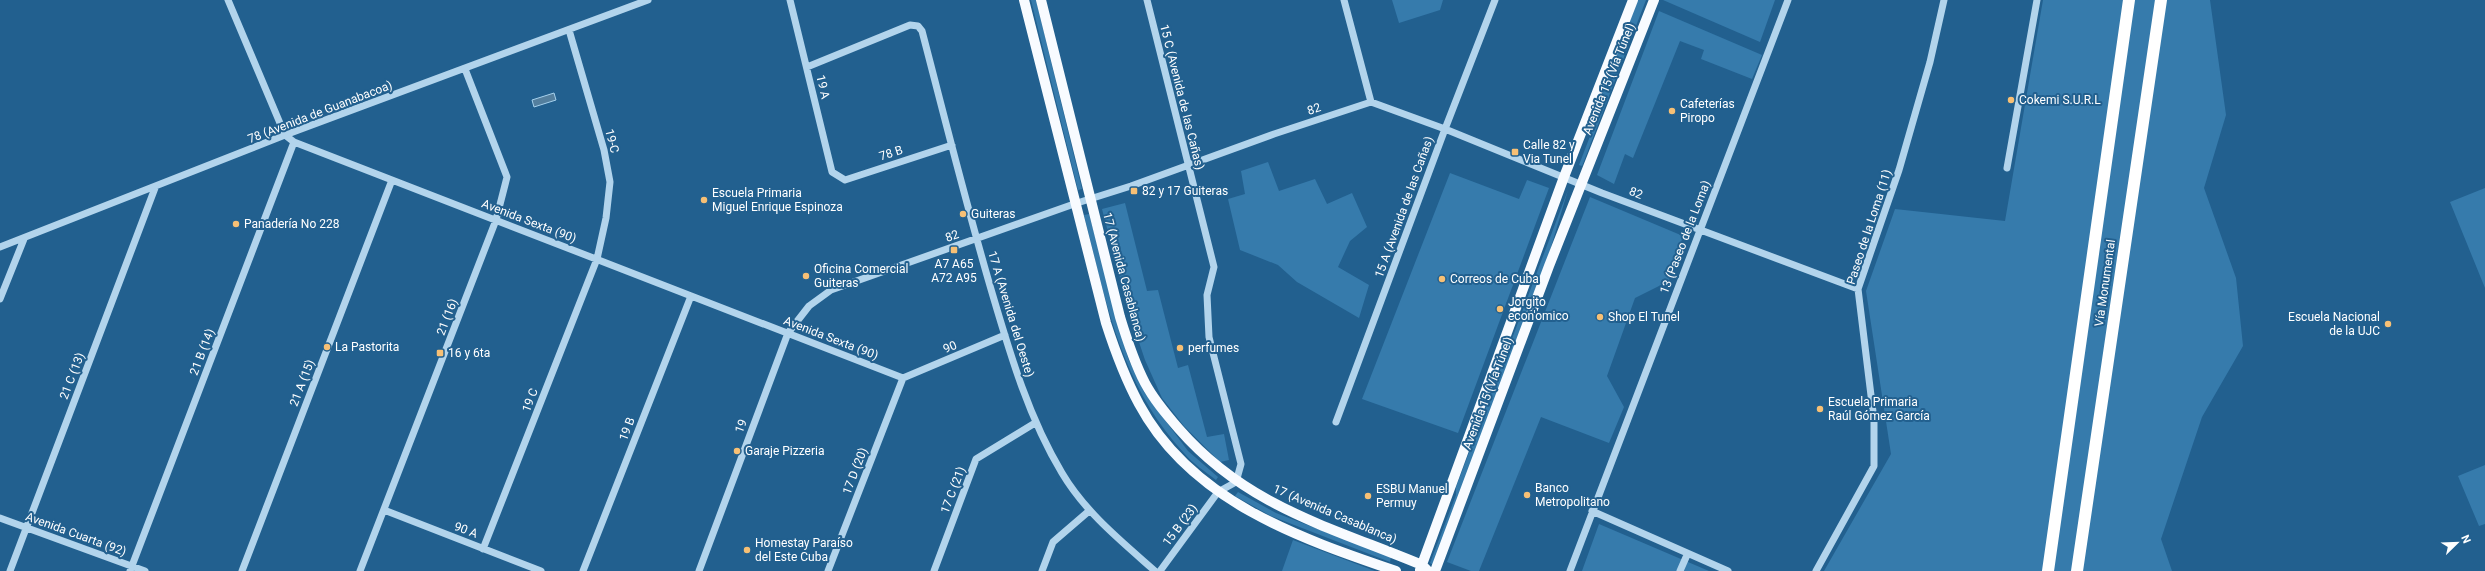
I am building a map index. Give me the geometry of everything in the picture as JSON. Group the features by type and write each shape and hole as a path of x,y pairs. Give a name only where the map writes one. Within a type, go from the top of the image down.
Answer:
{"highway":[{"name":"Vía Monumental","path":"2048,571 2130,0"},
{"name":"Vía Monumental","path":"2077,571 2160,2"}],"main road":[{"path":"1024,0 1074,204 1108,330 1120,366 1140,406 1173,450 1218,492 1255,516 1285,529 1396,571"},
{"name":"17 (Avenida Casablanca)","path":"1041,0 1120,318 1133,357 1145,383 1160,407 1193,445 1236,482 1290,512 1423,569"},
{"name":"Avenida 15 (Vía Túnel)","path":"1423,569 1564,178 1633,0"},
{"name":"Avenida 15 (Vía Túnel)","path":"1435,571 1581,184 1654,0"}],"street":[{"name":"Avenida Sexta (90)","path":"228,0 285,135 294,142 903,378"},
{"name":"78 (Avenida de Guanabacoa)","path":"0,247 155,188 285,135 648,0"},
{"name":"19 A","path":"790,0 832,172 837,177"},
{"name":"15 C (Avenida de las Cañas)","path":"1146,0 1187,166 1214,267 1207,295 1209,338 1240,458 1241,464 1236,482"},
{"path":"1344,0 1371,102"},
{"name":"15 A (Avenida de las Cañas)","path":"1336,422 1444,129 1495,0"},
{"name":"13 (Paseo de la Loma)","path":"1570,571 1699,229 1788,0"},
{"name":"Paseo de la Loma (11)","path":"1816,571 1874,466 1874,420 1858,289 1899,170 1930,62 1944,0"},
{"path":"2007,168 2037,0"},
{"name":"17 A (Avenida del Oeste)","path":"807,67 910,25 918,26 922,31 976,240 1005,335 1035,423 1062,474 1089,511 1154,571"},
{"name":"19-C","path":"569,30 604,150 610,182 606,218 597,259"},
{"name":"21 (16)","path":"360,571 496,220 507,177 465,69"},
{"name":"82","path":"788,333 809,306 832,290 1074,204 1091,200 1371,102 1444,129 1564,178 1858,289"},
{"name":"21 B (14)","path":"131,569 294,142"},
{"name":"78 B","path":"837,177 845,180 952,145"},
{"name":"21 A (15)","path":"242,571 392,180"},
{"name":"21 C (13)","path":"10,571 155,188"},
{"path":"0,299 24,239"},
{"name":"19 C","path":"483,549 597,259"},
{"name":"19 B","path":"583,571 691,296"},
{"name":"19","path":"699,571 788,333"},
{"name":"90","path":"903,378 1005,335"},
{"name":"17 D (20)","path":"828,571 903,378"},
{"name":"17 C (21)","path":"934,571 976,459 1035,423"},
{"path":"1218,492 1236,482"},
{"name":"15 B (23)","path":"1160,571 1218,492"},
{"name":"90 A","path":"384,510 541,571"},
{"path":"1042,571 1053,542 1089,511"},
{"path":"1592,511 1687,555 1728,571"},
{"name":"Avenida Cuarta (92)","path":"0,518 131,569 145,571"},
{"path":"1680,571 1687,555"}],"shaded area":[{"path":"1031,0 1036,0 1082,189 1078,190"},
{"path":"1392,0 1443,0 1440,10 1399,23"},
{"path":"1638,0 1646,0 1582,166 1579,165 1600,110 1603,88"},
{"path":"1663,0 1775,0 1760,42"},
{"path":"2043,0 2210,0 2226,115 2204,188 2236,278 2243,346 2202,417 2161,539 2172,571 1824,571 1891,454 1866,291 1895,209 2005,221"},
{"path":"1659,11 1762,55 1752,79 1701,59 1704,50 1680,41 1633,158 1625,154 1614,184 1597,175"},
{"path":"554,93 556,100 534,107 532,100"},
{"path":"1268,162 1279,191 1315,179 1327,204 1352,193 1367,227 1350,241 1338,267 1369,285 1359,318 1297,282 1278,265 1240,250 1228,199 1245,194 1241,171"},
{"path":"1450,173 1519,199 1527,180 1549,188 1458,433 1362,399"},
{"path":"2485,188 2485,288 2450,202"},
{"path":"1568,190 1545,267 1433,565 1430,563 1456,495 1456,487"},
{"path":"1590,197 1683,236 1669,281 1635,298 1607,376 1624,407 1609,443 1541,417 1479,571 1471,571 1447,562"},
{"path":"1125,203 1147,291 1158,290 1178,368 1188,365 1207,437 1224,434 1229,460 1220,462 1184,426 1162,398 1145,360 1128,309 1102,209"},
{"path":"1089,214 1128,358 1144,392 1188,451 1218,477 1216,480 1188,457 1163,427 1145,399 1130,371 1109,311 1100,279 1084,215"},
{"path":"2485,465 2485,524 2479,526 2458,476"},
{"path":"1238,492 1276,513 1391,557 1390,562 1271,516 1235,496"},
{"path":"1599,524 1709,571 1582,571"},
{"path":"1293,540 1375,571 1282,571"}],"place":[{"name":"Cokemi S.U.R.L","path":"2011,100"},
{"name":"Cafeterías Piropo","path":"1672,111"},
{"name":"Calle 82 y Via Tunel","path":"1515,152"},
{"name":"82 y 17 Guiteras","path":"1134,191"},
{"name":"Escuela Primaria Miguel Enrique Espinoza","path":"704,200"},
{"name":"Guiteras","path":"963,214"},
{"name":"Panadería No 228","path":"236,224"},
{"name":"A7 A65 A72 A95","path":"954,250"},
{"name":"Oficina Comercial Guiteras","path":"806,276"},
{"name":"Correos de Cuba","path":"1442,279"},
{"name":"Jorgito econ'omico","path":"1500,309"},
{"name":"Shop El Tunel","path":"1600,317"},
{"name":"Escuela Nacional de la UJC","path":"2388,324"},
{"name":"La Pastorita","path":"327,347"},
{"name":"perfumes","path":"1180,348"},
{"name":"16 y 6ta","path":"440,353"},
{"name":"Escuela Primaria Raúl Gómez García","path":"1820,409"},
{"name":"Garaje Pizzeria","path":"737,451"},
{"name":"Banco Metropolitano","path":"1527,495"},
{"name":"ESBU Manuel Permuy","path":"1368,496"},
{"name":"Homestay Paraíso del Este Cuba","path":"747,550"}]}
